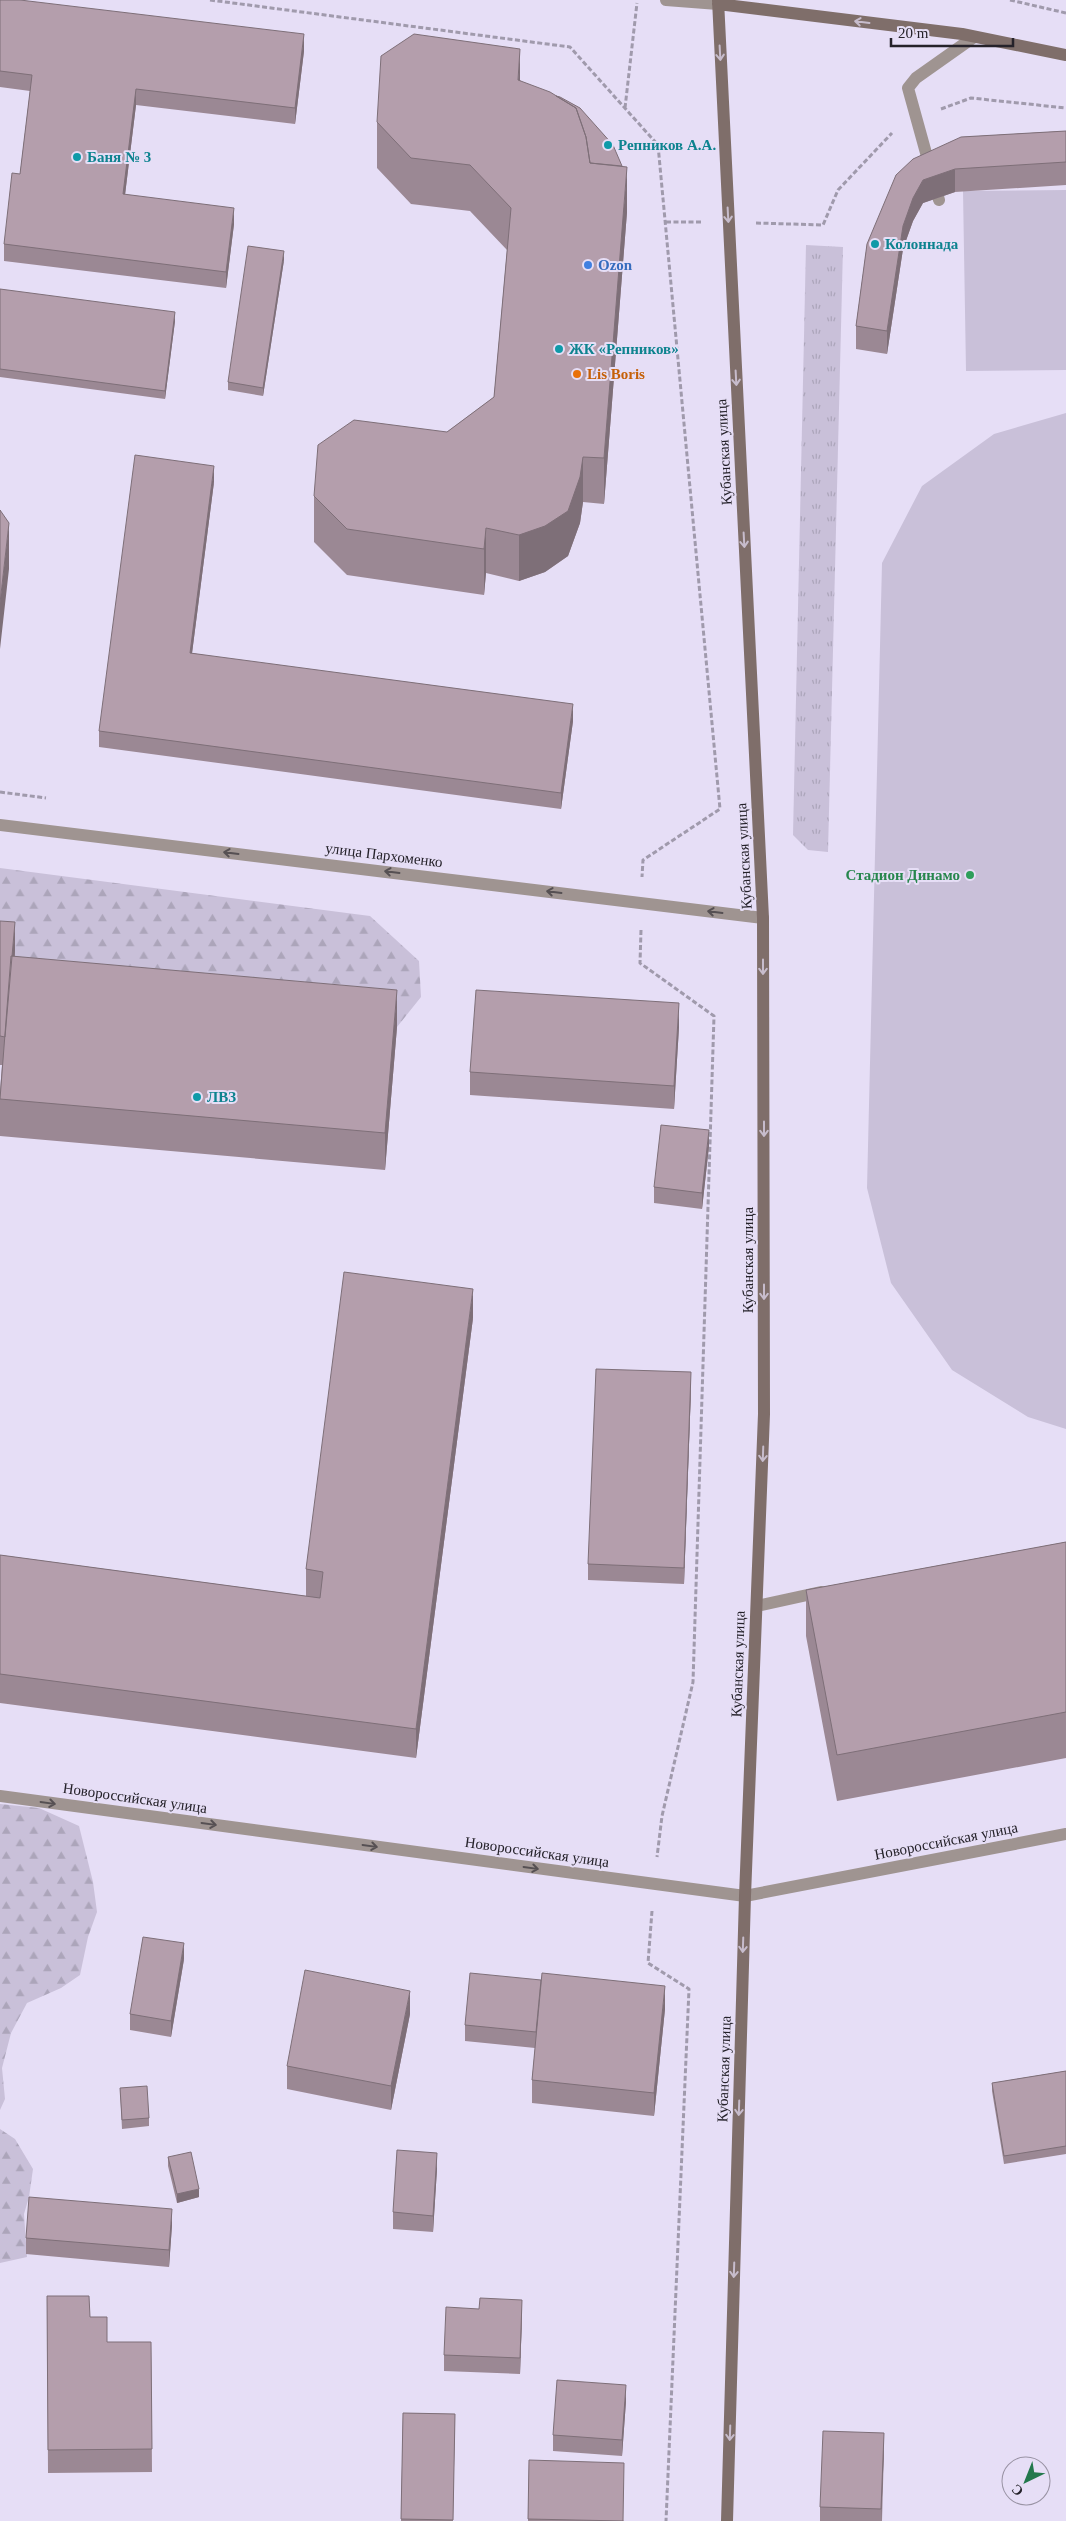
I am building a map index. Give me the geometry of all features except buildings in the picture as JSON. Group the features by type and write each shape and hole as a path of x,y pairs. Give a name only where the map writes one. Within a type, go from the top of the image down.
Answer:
{"main road":[{"path":"718,2 974,37 1066,54"},
{"name":"Кубанская улица","path":"718,2 763,918 764,1414 745,1896 727,2521"}],"street":[{"path":"666,0 718,2"},
{"path":"939,200 908,88 916,78 974,37"},
{"name":"улица Пархоменко","path":"0,825 763,918"},
{"path":"757,1606 834,1590"},
{"name":"Новороссийская улица","path":"0,1796 745,1896 1066,1834"}],"path":[{"path":"210,0 570,47 658,145 720,809 643,860 640,963 714,1016 694,1682 662,1816 654,1884 648,1963 689,1989 666,2521"},
{"path":"625,108 637,0"},
{"path":"1010,0 1066,13"},
{"path":"666,222 823,225 838,190"},
{"path":"0,792 46,798"}],"green space":[{"path":"1066,190 1066,370 966,371 963,191"},
{"path":"806,245 843,247 828,852 808,850 793,835"},
{"name":"Стадион Динамо","path":"1066,413 1066,1429 1028,1417 952,1370 891,1283 867,1188 882,563 922,486 994,434"},
{"path":"0,868 370,916 419,961 421,997 397,1027 11,993 0,950"},
{"path":"0,1804 39,1808 79,1826 93,1882 97,1912 88,1937 80,1975 61,1988 27,2003 11,2033 2,2068 5,2099 0,2110"},
{"path":"0,2129 15,2139 33,2169 29,2197 24,2214 27,2257 0,2263"}],"place":[{"name":"Репников А.А.","path":"608,145"},
{"name":"Баня № 3","path":"77,157"},
{"name":"Колоннада","path":"875,244"},
{"name":"Ozon","path":"588,265"},
{"name":"ЖК «Репников»","path":"559,349"},
{"name":"Lis Boris","path":"577,374"},
{"name":"Стадион Динамо","path":"970,875"},
{"name":"ЛВЗ","path":"197,1097"}]}
